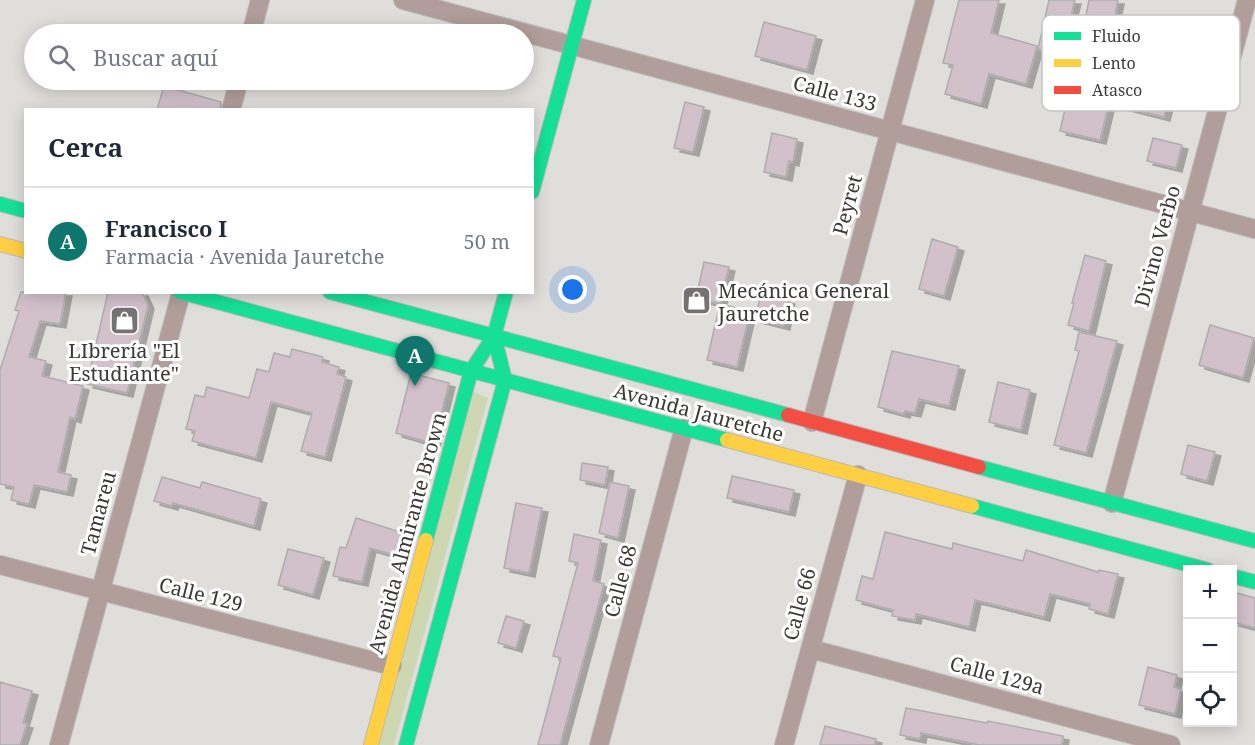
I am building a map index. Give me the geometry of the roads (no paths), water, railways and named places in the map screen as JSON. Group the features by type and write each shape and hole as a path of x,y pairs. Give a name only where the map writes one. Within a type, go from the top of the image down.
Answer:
{"main road":[{"path":"534,185 584,0"},
{"path":"0,204 24,210"},
{"path":"0,244 24,250"},
{"name":"Avenida Jauretche","path":"184,294 1190,565"},
{"name":"Avenida Jauretche","path":"337,294 1255,541"},
{"name":"Avenida Almirante Brown","path":"371,745 471,371 494,336 505,294"},
{"name":"Avenida Almirante Brown","path":"406,745 505,380 494,336"},
{"path":"1237,577 1255,582"}],"street":[{"path":"254,24 260,0"},
{"name":"Calle 133","path":"403,0 493,24"},
{"name":"Peyret","path":"812,422 925,0"},
{"name":"Divino Verbo","path":"1240,23 1246,0"},
{"name":"Calle 133","path":"534,35 1255,229"},
{"path":"232,108 236,90"},
{"name":"Divino Verbo","path":"1112,503 1217,111"},
{"name":"Tamareu","path":"59,745 180,294"},
{"name":"Calle 68","path":"599,745 684,428"},
{"name":"Calle 66","path":"784,745 858,475"},
{"name":"Calle 129","path":"0,565 392,666"},
{"name":"Calle 129a","path":"811,649 1171,745"}],"place":[{"name":"Mecánica General Jauretche","path":"697,301"},
{"name":"LIbrería \"El Estudiante\"","path":"124,320"},
{"name":"Francisco I","path":"415,386"}]}
